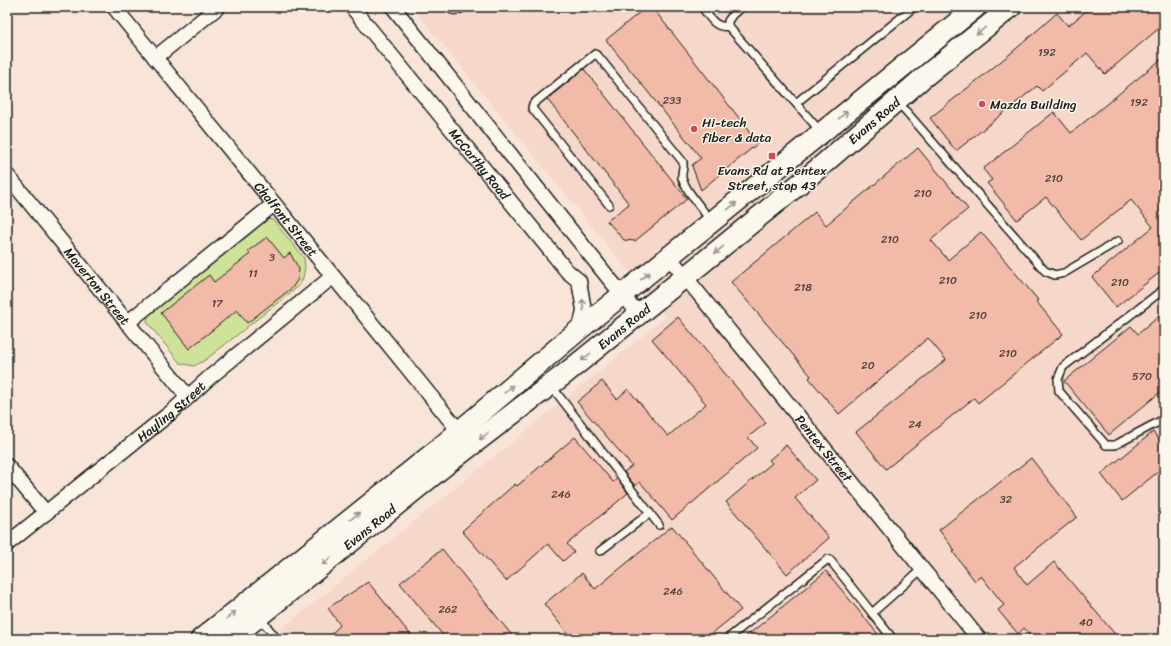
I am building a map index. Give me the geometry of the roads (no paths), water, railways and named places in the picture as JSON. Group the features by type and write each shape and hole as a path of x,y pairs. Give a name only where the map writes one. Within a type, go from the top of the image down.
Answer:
{"main road":[{"name":"Evans Road","path":"201,639 459,431 622,294 974,7"},
{"name":"Evans Road","path":"231,639 447,464 550,385 685,277 820,167 896,101 1011,7"}],"street":[{"name":"Chalfont Street","path":"114,7 332,277 459,431"},
{"path":"155,58 218,7"},
{"name":"McCarthy Road","path":"352,7 562,265 579,282 584,310 580,329"},
{"path":"393,7 638,315"},
{"name":"Maverton Street","path":"7,175 188,397"},
{"path":"127,323 274,204"},
{"name":"Pentex Street","path":"669,257 979,639"},
{"name":"Hayling Street","path":"7,544 188,397 210,377 332,277"},
{"path":"7,466 46,513"}],"lane":[{"path":"448,7 449,9 456,10 463,7"},
{"path":"702,7 718,26 728,26"},
{"path":"742,7 733,14 728,21 728,26 821,133"},
{"path":"796,103 914,7"},
{"path":"609,205 532,108 533,104 594,54 599,57 683,162 682,178 690,192 712,222"},
{"path":"896,101 1045,271 1055,275 1064,273 1118,242"},
{"path":"1164,290 1063,367 1058,379 1059,391 1106,445 1115,445 1164,419"},
{"path":"550,385 659,524"},
{"path":"600,551 650,513"},
{"path":"727,639 828,559 893,639"},
{"path":"872,613 922,569"},
{"path":"259,617 277,639"}],"place":[{"name":"Mazda Building","path":"982,104"},
{"name":"Hi-tech fiber & data","path":"694,129"},
{"name":"Evans Rd at Pentex Street, stop 43","path":"772,156"}]}
